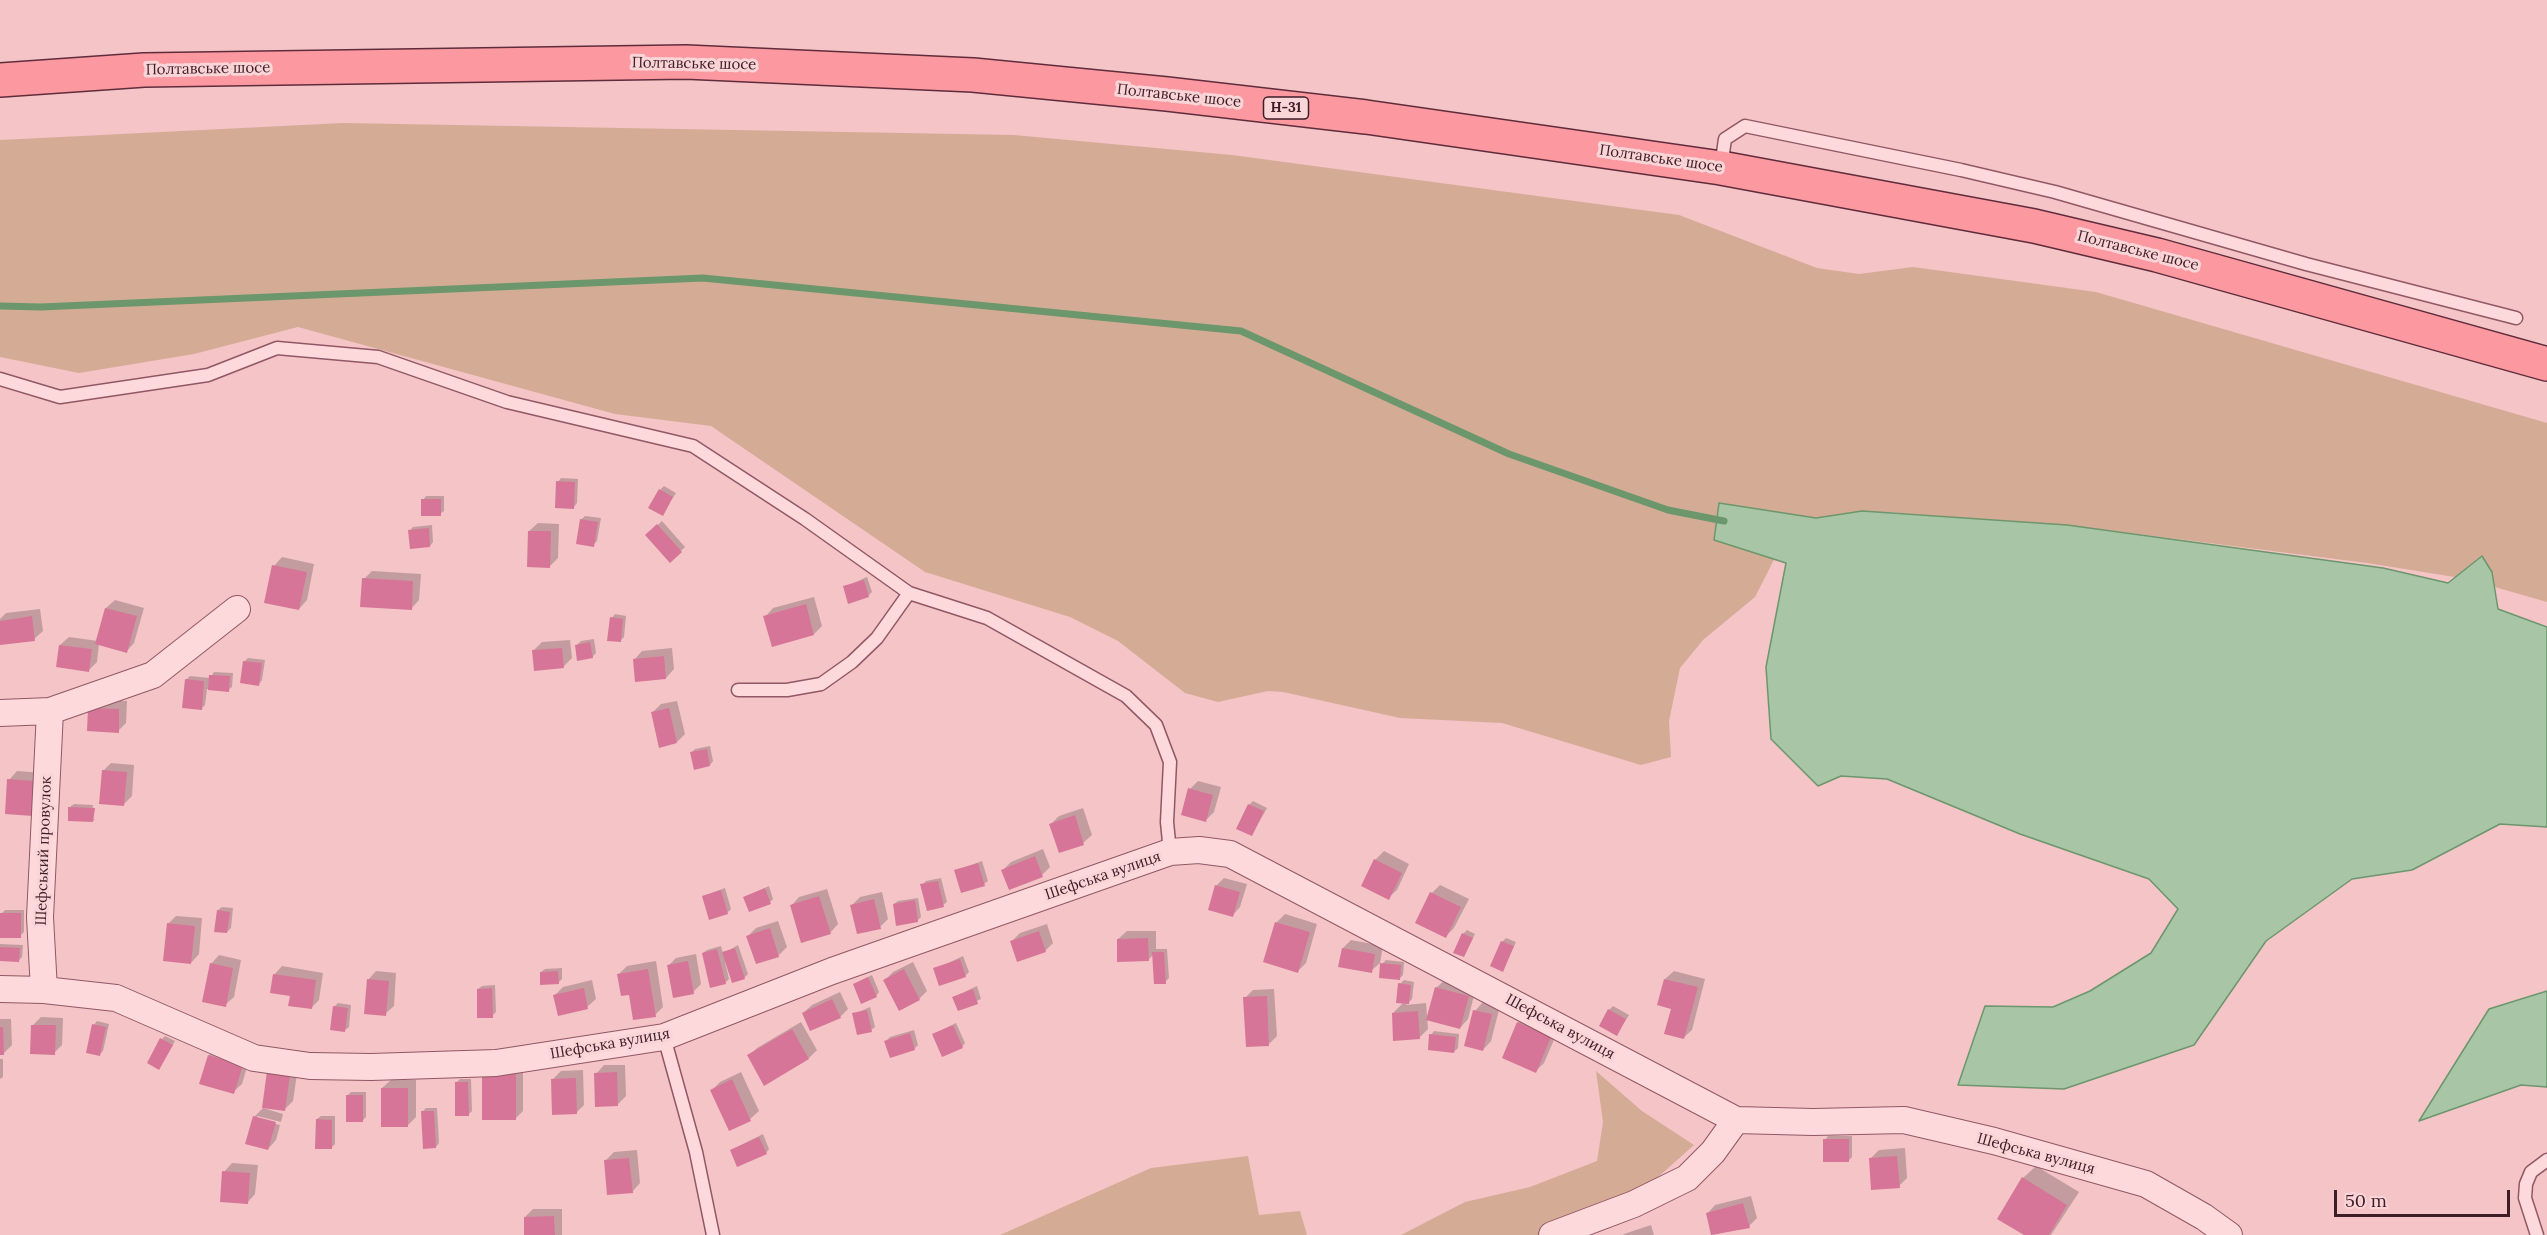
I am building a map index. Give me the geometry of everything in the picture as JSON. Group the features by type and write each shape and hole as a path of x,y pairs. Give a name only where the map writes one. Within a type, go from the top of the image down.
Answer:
{"main road":[{"name":"Полтавське шосе","path":"0,80 144,70 674,62 973,75 1167,94 1354,116 1721,168 2034,226 2157,255 2547,364"}],"street":[{"path":"0,713 50,711 153,675 237,609"},
{"name":"Шефський провулок","path":"44,990 40,917 50,711"},
{"name":"Шефська вулиця","path":"0,989 44,990 116,998 254,1058 310,1066 371,1067 496,1062 664,1037 832,971 1170,852 1199,850 1230,854 1736,1120 1813,1122 1904,1120 1994,1141 2145,1184 2204,1217 2229,1235"},
{"path":"1552,1235 1634,1204 1687,1179 1713,1152 1736,1120"}],"lane":[{"path":"1721,168 1725,139 1745,126 1961,170 2055,192 2306,264 2516,318"},
{"path":"0,379 60,397 208,375 277,348 378,357 507,402 693,446 805,519 909,594 987,618 1126,696 1156,726 1170,762 1167,822 1170,852"},
{"path":"738,690 788,690 821,684 852,662 877,638 909,594"},
{"path":"664,1037 696,1152 713,1235"},
{"path":"2537,1235 2525,1198 2526,1184 2531,1172 2547,1160"}],"shaded area":[{"path":"343,123 1014,135 1232,155 1679,215 1817,268 1859,274 1913,267 2096,292 2547,423 2547,602 2467,579 2367,563 2067,525 1886,512 1806,519 1781,546 1755,597 1703,640 1680,668 1669,721 1671,757 1641,765 1502,723 1400,718 1283,692 1268,691 1218,702 1185,693 1118,641 1070,617 925,572 711,426 615,414 298,327 194,354 79,373 0,357 0,140"},
{"path":"1719,503 1816,518 1862,511 2067,525 2383,568 2448,583 2482,556 2492,572 2498,609 2547,627 2547,827 2500,824 2412,870 2352,879 2266,941 2194,1045 2064,1089 1958,1085 1985,1006 2053,1007 2090,991 2151,953 2178,909 2149,879 2020,834 1887,779 1841,776 1818,786 1771,739 1766,667 1786,563 1714,540"},
{"path":"2547,991 2547,1087 2521,1085 2419,1121 2489,1009"},
{"path":"1596,1071 1642,1111 1694,1145 1648,1186 1538,1235 1401,1235 1465,1202 1530,1187 1597,1161 1603,1122"},
{"path":"1248,1156 1259,1215 1300,1211 1307,1235 1000,1235 1151,1168"}],"building":[{"path":"556,481 575,482 574,509 555,508"},
{"path":"659,489 673,497 663,516 648,508"},
{"path":"421,499 441,499 441,516 421,516"},
{"path":"580,519 598,522 594,547 576,544"},
{"path":"657,524 682,552 670,563 645,535"},
{"path":"429,528 430,547 410,549 408,530"},
{"path":"528,531 551,531 550,568 527,567"},
{"path":"272,565 307,572 299,610 264,603"},
{"path":"362,578 413,581 412,610 360,607"},
{"path":"864,580 869,597 848,604 843,586"},
{"path":"806,604 814,635 772,647 763,616"},
{"path":"105,608 137,616 127,653 95,644"},
{"path":"32,616 35,641 0,645 0,621"},
{"path":"610,617 623,619 621,642 607,641"},
{"path":"590,642 593,658 577,661 575,645"},
{"path":"59,645 92,649 89,672 56,667"},
{"path":"562,648 564,668 534,671 532,650"},
{"path":"664,656 666,679 635,682 633,659"},
{"path":"243,661 262,663 259,686 240,683"},
{"path":"209,675 230,676 229,692 208,690"},
{"path":"185,679 204,681 202,710 182,708"},
{"path":"88,708 119,709 119,733 87,731"},
{"path":"669,708 677,743 659,748 651,712"},
{"path":"707,749 710,766 694,770 690,752"},
{"path":"102,770 127,772 124,806 99,804"},
{"path":"7,779 35,781 33,816 5,814"},
{"path":"1188,788 1213,795 1206,822 1181,815"},
{"path":"1248,804 1264,811 1252,836 1236,829"},
{"path":"68,807 95,808 93,822 68,821"},
{"path":"1075,815 1084,845 1059,853 1049,824"},
{"path":"1035,856 1043,877 1009,890 1001,870"},
{"path":"1374,859 1402,873 1389,900 1361,886"},
{"path":"978,863 985,886 961,893 954,870"},
{"path":"938,881 944,907 927,911 920,884"},
{"path":"1215,885 1240,892 1233,917 1208,910"},
{"path":"765,888 771,904 749,912 743,897"},
{"path":"721,890 728,914 709,920 702,896"},
{"path":"1430,892 1461,907 1446,938 1415,923"},
{"path":"819,896 831,934 801,943 790,905"},
{"path":"874,899 881,929 857,934 850,905"},
{"path":"915,900 918,922 896,926 893,904"},
{"path":"217,910 230,912 227,933 214,932"},
{"path":"0,913 21,913 21,938 0,938"},
{"path":"1275,922 1310,932 1298,973 1263,962"},
{"path":"167,923 195,926 191,964 163,961"},
{"path":"770,928 779,957 756,964 746,936"},
{"path":"1039,931 1046,952 1017,962 1010,941"},
{"path":"1462,933 1473,938 1464,957 1453,953"},
{"path":"1148,938 1149,961 1117,962 1117,939"},
{"path":"1501,941 1514,946 1503,972 1490,966"},
{"path":"0,947 20,948 19,962 0,961"},
{"path":"735,948 745,979 732,983 722,952"},
{"path":"1342,948 1375,954 1372,973 1338,967"},
{"path":"717,949 726,984 710,988 702,953"},
{"path":"1152,952 1164,952 1166,984 1154,984"},
{"path":"960,959 966,977 939,986 933,968"},
{"path":"688,961 694,994 673,998 667,965"},
{"path":"210,963 233,968 226,1007 202,1002"},
{"path":"1380,963 1401,965 1400,980 1379,978"},
{"path":"648,969 656,1017 633,1020 629,995 621,996 617,974"},
{"path":"904,969 920,1000 899,1011 883,980"},
{"path":"558,971 559,984 540,985 540,972"},
{"path":"273,974 316,980 312,1009 288,1006 290,996 270,993"},
{"path":"868,977 877,997 861,1004 853,984"},
{"path":"367,979 389,981 386,1016 364,1014"},
{"path":"1664,979 1698,987 1684,1039 1664,1034 1671,1009 1657,1005"},
{"path":"1398,983 1411,985 1409,1004 1396,1003"},
{"path":"1435,987 1469,996 1460,1029 1426,1020"},
{"path":"492,988 493,1018 477,1018 477,989"},
{"path":"584,988 588,1009 558,1016 553,995"},
{"path":"973,989 978,1004 958,1011 952,997"},
{"path":"1267,996 1269,1046 1246,1047 1243,997"},
{"path":"832,999 841,1018 810,1031 802,1013"},
{"path":"333,1006 348,1008 345,1032 330,1030"},
{"path":"1608,1009 1626,1019 1617,1036 1599,1026"},
{"path":"867,1010 872,1032 857,1035 852,1013"},
{"path":"1473,1010 1492,1014 1483,1051 1464,1046"},
{"path":"1418,1011 1420,1039 1393,1041 1392,1013"},
{"path":"1517,1022 1551,1037 1536,1073 1502,1058"},
{"path":"92,1024 106,1027 100,1056 86,1053"},
{"path":"31,1025 56,1025 55,1055 30,1054"},
{"path":"953,1025 963,1048 942,1057 932,1034"},
{"path":"0,1027 3,1027 4,1055 0,1055"},
{"path":"792,1029 809,1059 764,1086 747,1055"},
{"path":"910,1033 915,1050 890,1058 884,1041"},
{"path":"1429,1034 1456,1037 1454,1053 1428,1050"},
{"path":"160,1038 173,1045 159,1070 147,1063"},
{"path":"208,1055 243,1065 234,1094 199,1084"},
{"path":"267,1071 290,1075 285,1111 262,1108"},
{"path":"617,1072 618,1106 595,1107 594,1073"},
{"path":"482,1074 516,1074 516,1120 482,1120"},
{"path":"576,1078 577,1114 552,1115 551,1079"},
{"path":"732,1079 751,1121 729,1131 710,1090"},
{"path":"455,1082 468,1082 469,1116 455,1116"},
{"path":"381,1088 408,1088 408,1127 381,1127"},
{"path":"346,1095 363,1095 363,1122 346,1122"},
{"path":"421,1111 434,1111 436,1148 423,1149"},
{"path":"253,1116 276,1122 268,1150 245,1144"},
{"path":"316,1119 332,1120 332,1149 315,1149"},
{"path":"759,1137 767,1154 737,1167 730,1150"},
{"path":"1823,1139 1849,1139 1849,1162 1823,1162"},
{"path":"1897,1156 1900,1188 1871,1190 1869,1158"},
{"path":"629,1158 633,1193 607,1195 604,1160"},
{"path":"222,1171 250,1173 248,1204 220,1202"},
{"path":"2022,1177 2067,1205 2049,1235 2024,1235 1997,1219"},
{"path":"1743,1203 1750,1228 1711,1235 1706,1213"},
{"path":"554,1216 555,1235 524,1235 524,1217"}],"waterway":[{"path":"0,306 41,307 703,278 1241,331 1509,454 1668,510 1724,521"}]}
